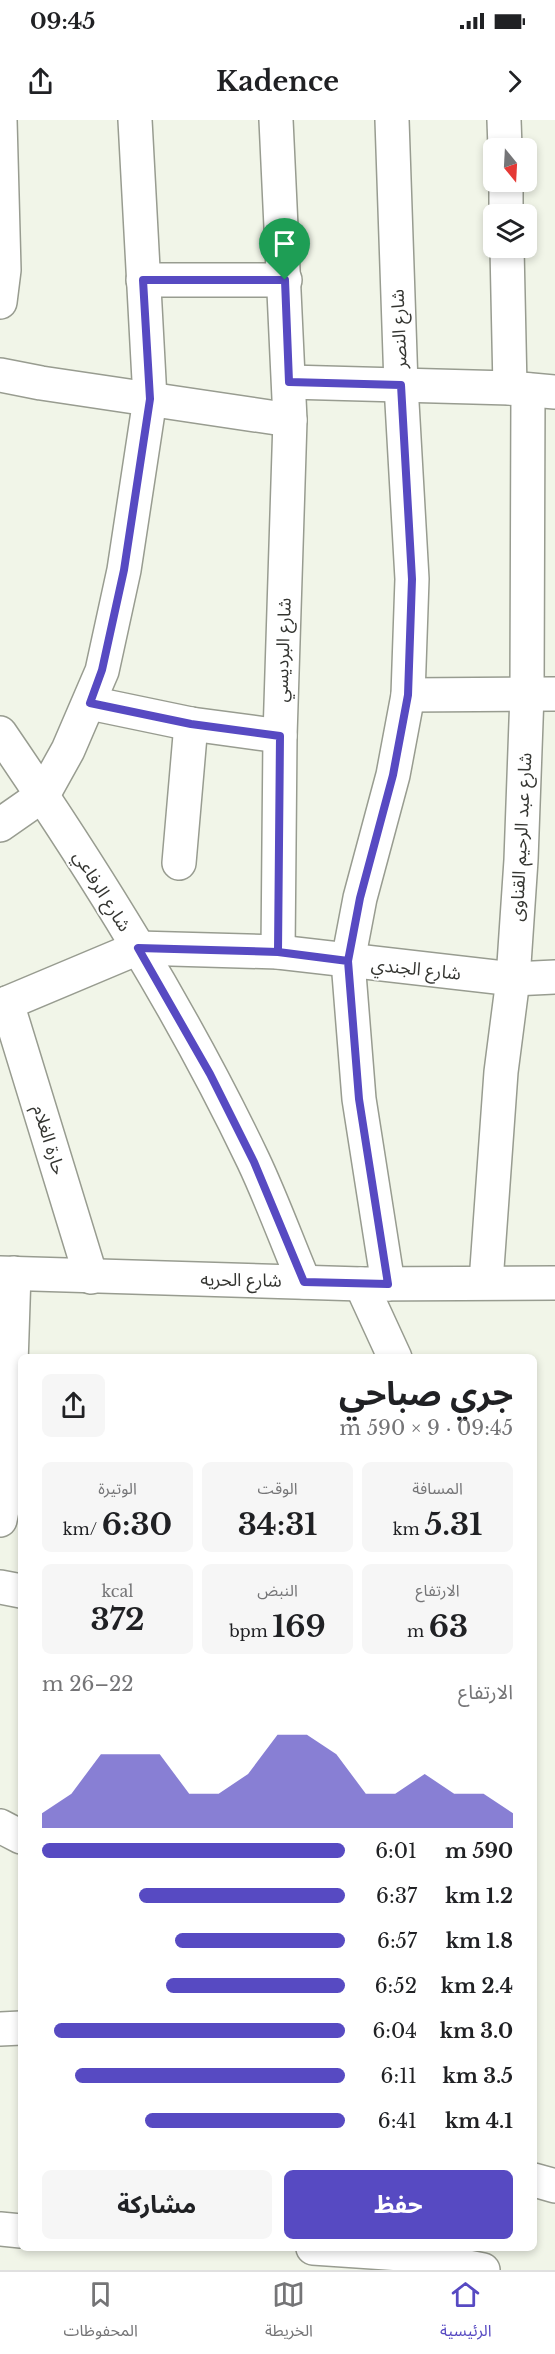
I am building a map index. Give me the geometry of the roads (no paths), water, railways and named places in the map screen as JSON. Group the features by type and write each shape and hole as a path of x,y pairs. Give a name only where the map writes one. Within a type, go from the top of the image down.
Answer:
{"street":[{"path":"0,120 4,270 0,302"},
{"path":"0,825 43,795 69,750 102,670 124,570 150,399 135,120"},
{"name":"شارع البرديسي","path":"276,120 290,420 280,736 278,952"},
{"name":"شارع النصر","path":"392,120 401,385 412,579 408,695 393,775 360,898 348,961 374,1284 394,1354"},
{"path":"504,120 505,138"},
{"name":"شارع عبد الرحيم القناوى","path":"486,1282 501,1072 513,979 521,860 541,694 541,597 531,390 509,258"},
{"path":"143,280 285,280"},
{"path":"0,375 290,420"},
{"path":"289,382 531,390"},
{"path":"408,695 541,694"},
{"path":"90,703 191,724 280,736"},
{"path":"179,863 191,724"},
{"name":"شارع الرفاعي","path":"0,732 43,795 138,948 210,1074 254,1162 304,1282"},
{"name":"شارع الجندي","path":"3,1004 138,948 278,952 513,979 555,977"},
{"name":"حارة الغلام","path":"3,1004 91,1276"},
{"path":"0,1520 14,1485 7,1273"},
{"name":"شارع الحريه","path":"7,1273 374,1284 555,1283"},
{"path":"0,1587 18,1590"},
{"path":"0,1826 18,1835"},
{"path":"0,2029 18,2028"},
{"path":"537,2181 555,2186"},
{"path":"0,2229 18,2231"},
{"path":"357,2251 401,2254 483,2270"}]}
